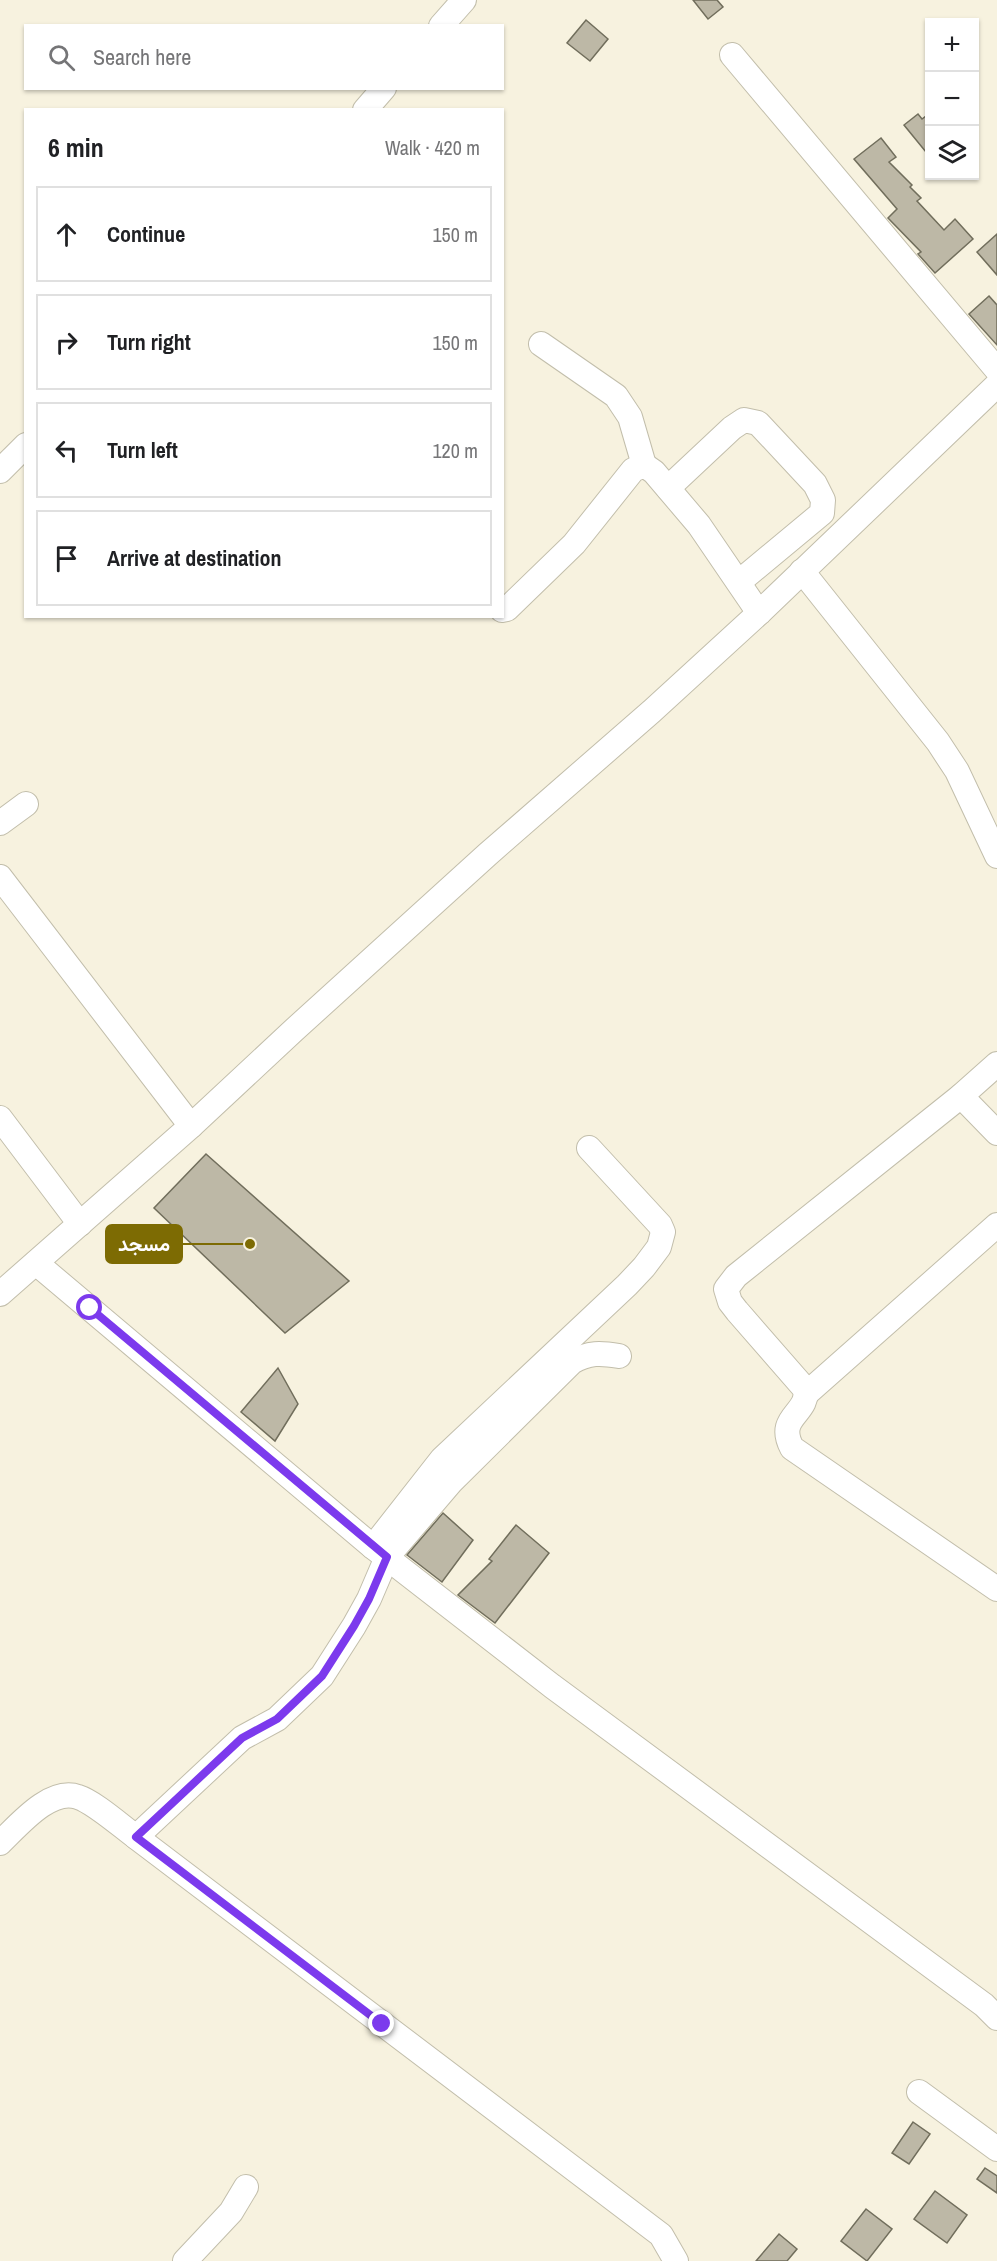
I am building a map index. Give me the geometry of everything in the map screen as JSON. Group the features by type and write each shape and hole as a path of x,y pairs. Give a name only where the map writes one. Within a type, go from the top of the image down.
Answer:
{"street":[{"path":"443,24 464,0"},
{"path":"732,56 997,370"},
{"path":"367,108 382,90"},
{"path":"541,344 616,396 630,417 644,465 654,472 699,525 759,613"},
{"path":"0,1294 191,1126 488,854 652,711 759,613 997,385"},
{"path":"668,488 732,428 744,420 758,423 815,484 823,500 822,513 739,582"},
{"path":"0,471 24,447"},
{"path":"504,610 574,544 633,470 644,465"},
{"path":"802,571 938,742 957,771 997,856"},
{"path":"0,823 26,804"},
{"path":"4,893 191,1126"},
{"path":"806,1395 801,1384 730,1302 726,1293 728,1285 997,1064"},
{"path":"960,1096 997,1133"},
{"path":"0,1118 81,1224"},
{"path":"136,1837 242,1738 277,1719 322,1676 369,1599 380,1552 442,1459 627,1286 659,1247 663,1232 660,1225 589,1148"},
{"path":"997,1225 806,1395 786,1432 792,1448 997,1589"},
{"path":"36,1263 380,1552 552,1686 984,2005 997,2018"},
{"path":"380,1552 572,1362 592,1353 619,1356"},
{"path":"0,1843 34,1811 53,1798 66,1795 79,1797 136,1837 661,2235 676,2261"},
{"path":"919,2092 997,2149"},
{"path":"185,2261 231,2212 246,2187"}],"building":[{"path":"693,0 717,0 723,7 708,19"},
{"path":"586,20 608,39 590,61 567,43"},
{"path":"918,114 922,119 925,117 925,151 904,125"},
{"path":"881,138 896,157 889,162 912,185 910,187 921,198 917,201 944,230 955,219 973,239 935,273 918,254 921,252 888,218 897,209 854,159"},
{"path":"997,234 997,275 977,252"},
{"path":"989,296 997,305 997,345 969,314"},
{"path":"206,1154 349,1281 285,1333 154,1208"},
{"path":"278,1368 298,1404 275,1441 241,1412"},
{"path":"443,1513 473,1540 442,1582 407,1555"},
{"path":"516,1525 549,1553 495,1623 458,1595 492,1561 489,1559"},
{"path":"913,2122 930,2134 909,2164 892,2153"},
{"path":"985,2168 997,2176 997,2193 977,2179"},
{"path":"935,2191 967,2215 947,2243 914,2219"},
{"path":"866,2209 892,2229 867,2261 841,2241"},
{"path":"779,2234 797,2249 787,2261 756,2261"}],"place":[{"name":"مسجد","path":"250,1244"}],"route":[{"path":"90,1308 387,1557 369,1599 336,1657 322,1676 277,1719 242,1738 136,1837 382,2024"}]}
